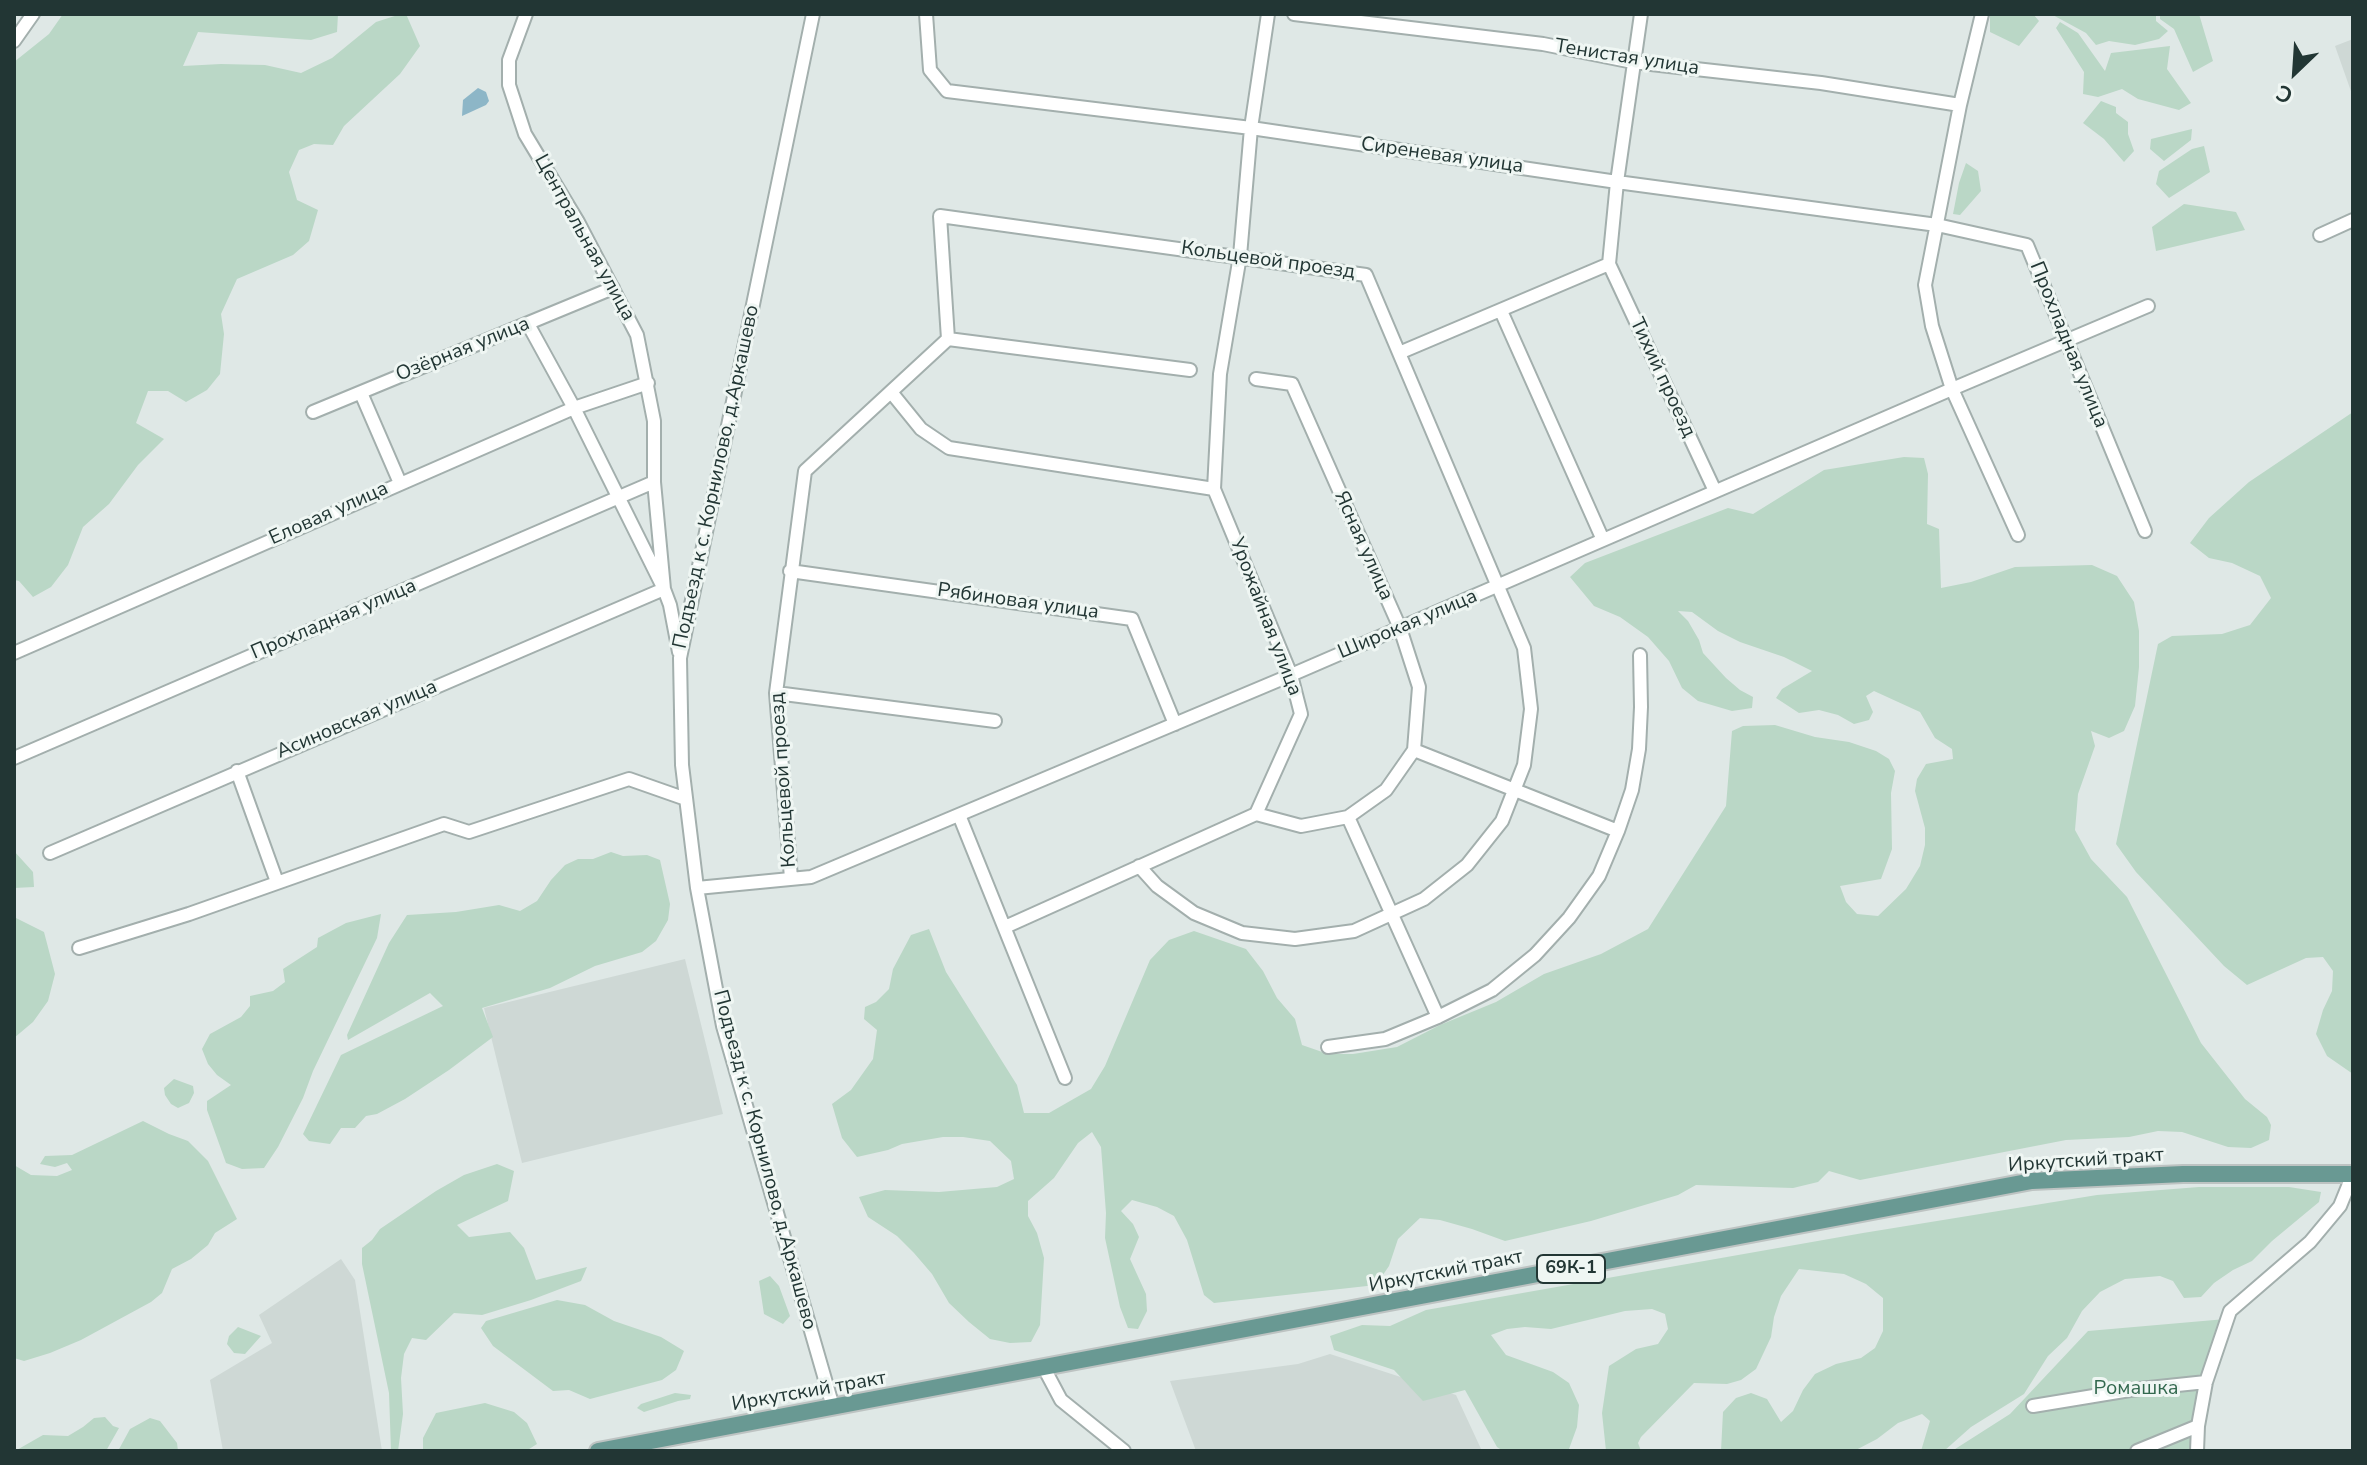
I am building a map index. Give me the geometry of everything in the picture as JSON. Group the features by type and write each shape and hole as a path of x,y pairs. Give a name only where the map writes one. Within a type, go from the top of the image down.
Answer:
{"main road":[{"name":"Иркутский тракт","path":"598,1451 2032,1181 2183,1174 2353,1174"}],"street":[{"path":"21,14 23,29"},
{"path":"14,41 33,14"},
{"name":"Центральная улица","path":"526,14 509,60 509,85 525,134 578,222 637,335 654,421 654,482 664,589 680,658"},
{"name":"Подъезд к с. Корнилово, д.Аркашево","path":"813,14 680,658 682,765 697,888 723,1026 833,1407"},
{"name":"Сиреневая улица","path":"926,14 930,70 947,91 1251,128 1937,225"},
{"path":"891,392 921,429 949,448 1214,489 1220,374 1240,256 1251,128 1268,14"},
{"name":"Тенистая улица","path":"1294,14 1543,44 1633,62 1821,83 1960,105"},
{"path":"1399,353 1609,264 1617,182 1641,14"},
{"path":"1982,14 1960,105 1925,285 1932,326 1952,389 2018,535"},
{"name":"Кольцевой проезд","path":"791,878 776,693 805,471 948,339 940,216 1366,275 1524,648 1531,709 1524,765 1502,821 1467,865 1424,899 1354,931 1295,939 1242,933 1194,913 1157,886 1139,866"},
{"path":"2320,235 2353,220"},
{"name":"Прохладная улица","path":"1937,225 2027,245 2145,531"},
{"name":"Тихий проезд","path":"1609,264 1715,491"},
{"name":"Озёрная улица","path":"313,412 613,288"},
{"name":"Широкая улица","path":"697,888 811,877 1291,675 2148,306"},
{"path":"1501,311 1603,540"},
{"path":"528,324 574,408 664,589"},
{"path":"948,339 1190,370"},
{"name":"Ясная улица","path":"1256,379 1292,384 1400,628 1419,687 1414,750"},
{"name":"Еловая улица","path":"14,653 574,408 648,383"},
{"path":"361,393 400,483"},
{"name":"Прохладная улица","path":"14,758 654,482"},
{"name":"Урожайная улица","path":"1214,489 1291,675 1301,714 1256,814"},
{"name":"Рябиновая улица","path":"790,571 1132,619 1175,724"},
{"name":"Асиновская улица","path":"50,853 664,589"},
{"path":"1328,1047 1385,1039 1492,990 1535,955 1569,918 1599,876 1632,790 1639,749 1640,655"},
{"path":"776,693 995,721"},
{"path":"1005,927 1256,814 1301,826 1348,817 1386,790 1414,750 1618,831"},
{"path":"237,771 277,882"},
{"path":"79,948 189,914 444,824 469,832 629,779 686,799"},
{"path":"959,815 1065,1078"},
{"path":"1348,817 1438,1017"},
{"path":"2197,1451 2206,1382 2230,1311 2310,1242 2340,1206 2353,1174"},
{"path":"1044,1368 1061,1400 1124,1451"},
{"path":"2033,1406 2130,1390 2206,1382"},
{"path":"2137,1451 2198,1426"}],"shaded area":[{"path":"2353,39 2353,97 2335,46"},
{"path":"685,959 723,1114 522,1163 484,1008"},
{"path":"341,1259 355,1280 382,1451 223,1451 210,1380 272,1343 259,1315"},
{"path":"1330,1354 1456,1395 1482,1451 1196,1451 1170,1381 1298,1364"}],"green space":[{"path":"63,14 338,14 337,32 311,40 198,32 183,66 265,65 301,73 332,58 376,22 401,14 406,14 420,46 400,74 344,126 333,145 314,144 299,150 289,172 297,200 318,210 309,241 293,255 237,279 221,314 224,334 220,374 207,390 186,402 168,391 148,391 136,423 164,439 138,465 109,504 83,527 68,565 51,587 33,597 19,581 14,580 14,62 49,34"},
{"path":"1990,14 2033,14 2039,21 2019,46 1990,32"},
{"path":"2051,14 2156,14 2156,21 2168,31 2159,39 2135,45 2109,41 2096,45 2086,33"},
{"path":"2160,14 2199,14 2213,61 2193,72 2174,29 2160,19"},
{"path":"2060,22 2078,33 2105,71 2111,53 2170,46 2167,69 2191,103 2179,110 2138,99 2122,89 2098,97 2083,94 2084,72 2056,28"},
{"path":"2101,101 2116,107 2116,113 2128,122 2128,134 2134,151 2124,162 2104,139 2083,123"},
{"path":"2192,129 2191,140 2164,161 2150,149 2151,139"},
{"path":"2204,146 2210,172 2169,198 2156,184 2159,171 2192,149"},
{"path":"1966,163 1978,171 1981,191 1960,215 1953,214 1959,183"},
{"path":"2184,204 2236,212 2245,230 2156,251 2152,227"},
{"path":"2353,412 2353,1074 2327,1056 2316,1034 2332,991 2333,971 2323,957 2306,958 2247,985 2224,966 2136,872 2116,844 2158,644 2172,636 2222,634 2250,625 2271,598 2260,576 2232,563 2209,558 2190,543 2209,518 2249,482"},
{"path":"1904,457 1924,458 1928,474 1927,524 1939,529 1941,588 1971,582 2015,567 2092,565 2117,576 2134,602 2139,631 2135,706 2124,731 2109,738 2091,731 2095,746 2078,794 2075,830 2091,859 2127,897 2201,1043 2245,1099 2267,1117 2271,1125 2269,1140 2251,1148 2228,1147 2182,1132 2158,1131 2129,1137 2066,1140 1860,1180 1829,1171 1818,1182 1793,1188 1696,1185 1678,1195 1591,1221 1505,1241 1440,1220 1420,1218 1398,1239 1389,1266 1376,1285 1214,1303 1204,1295 1187,1240 1174,1216 1132,1200 1121,1211 1133,1224 1139,1237 1130,1259 1146,1294 1147,1311 1138,1329 1128,1328 1120,1307 1105,1238 1101,1147 1092,1132 1078,1143 1054,1178 1028,1201 1028,1216 1044,1258 1040,1325 1031,1342 1010,1343 990,1339 949,1303 932,1274 897,1236 868,1217 859,1197 885,1190 939,1192 997,1187 1014,1179 1011,1161 990,1141 943,1137 902,1144 857,1157 842,1138 832,1104 851,1090 873,1059 877,1030 864,1019 865,1007 876,1002 889,989 893,969 911,935 929,929 946,972 1017,1085 1024,1113 1049,1113 1091,1089 1105,1066 1150,960 1169,940 1194,931 1246,949 1263,971 1277,998 1295,1019 1302,1045 1328,1054 1353,1054 1397,1047 1496,1002 1544,974 1601,954 1648,929 1726,806 1732,731 1743,726 1775,725 1815,737 1849,742 1889,759 1895,771 1891,793 1892,849 1881,879 1840,886 1846,902 1857,914 1878,916 1906,889 1920,866 1925,828 1915,791 1917,779 1926,764 1953,759 1952,749 1935,738 1920,712 1874,691 1866,696 1873,712 1869,720 1854,724 1838,715 1819,710 1799,713 1776,698 1782,689 1812,671 1784,657 1740,642 1692,612 1678,611 1688,621 1703,653 1726,678 1753,697 1752,708 1732,711 1698,701 1682,688 1669,661 1648,637 1620,617 1594,606 1570,577 1585,563 1728,508 1753,514 1824,470"},
{"path":"14,851 33,872 34,887 14,888"},
{"path":"611,852 623,856 647,855 660,860 670,904 668,920 656,941 642,952 595,966 550,988 482,1008 493,1037 405,1099 377,1114 366,1116 355,1128 341,1128 330,1144 309,1141 303,1134 341,1055 443,1006 430,993 348,1040 347,1035 389,943 407,915 499,905 520,911 537,901 565,865"},
{"path":"381,914 377,938 278,1147 264,1168 242,1169 226,1163 207,1110 207,1101 231,1085 208,1064 202,1049 210,1034 241,1017 250,1006 250,996 273,991 285,982 283,969 317,947 318,938 346,923"},
{"path":"14,917 44,932 55,974 48,1001 33,1022 14,1038"},
{"path":"174,1079 193,1086 194,1093 189,1103 178,1108 171,1104 164,1088"},
{"path":"143,1121 188,1141 208,1161 237,1219 215,1233 208,1245 191,1259 172,1269 162,1293 151,1302 50,1353 24,1361 14,1358 14,1165 31,1175 57,1176 72,1170 67,1163 55,1167 40,1164 45,1156 72,1155"},
{"path":"497,1164 514,1171 508,1201 457,1225 469,1237 510,1232 524,1248 536,1280 587,1267 581,1281 482,1315 454,1313 426,1340 412,1338 404,1354 401,1378 403,1414 398,1451 391,1451 389,1393 362,1264 362,1248 380,1229 436,1191 464,1175"},
{"path":"2199,1187 2289,1187 2321,1192 2319,1202 2252,1261 2214,1283 2201,1297 2184,1298 2173,1281 2160,1276 2125,1279 2100,1292 2082,1311 2067,1338 2048,1356 2024,1394 1971,1427 1944,1451 1921,1451 1930,1421 1922,1414 1898,1423 1854,1451 1721,1451 1723,1412 1736,1398 1751,1393 1767,1399 1781,1422 1793,1411 1815,1374 1836,1364 1861,1358 1875,1348 1883,1331 1883,1298 1866,1284 1844,1274 1799,1269 1781,1296 1771,1337 1756,1369 1741,1380 1727,1384 1694,1383 1641,1437 1638,1443 1641,1451 1606,1451 1602,1413 1609,1366 1636,1349 1658,1344 1668,1329 1665,1314 1652,1309 1625,1311 1551,1329 1525,1327 1491,1335 1506,1355 1553,1372 1569,1383 1579,1405 1570,1451 1503,1451 1497,1447 1465,1390 1423,1401 1394,1370 1334,1350 1330,1336 1362,1325 1390,1326 1426,1310 1863,1233 2097,1195"},
{"path":"770,1276 779,1286 790,1316 783,1324 764,1314 759,1281"},
{"path":"557,1300 585,1305 614,1321 661,1337 684,1351 676,1370 662,1380 590,1399 569,1390 553,1391 493,1346 481,1328 486,1321"},
{"name":"Ромашка","path":"2226,1319 2205,1402 2204,1451 1952,1451 2010,1414 2088,1331"},
{"path":"238,1327 261,1336 245,1354 234,1353 227,1344 229,1336"},
{"path":"675,1393 691,1395 690,1399 644,1412 637,1408 641,1404"},
{"path":"485,1403 514,1412 527,1423 537,1444 526,1451 423,1451 423,1438 436,1413"},
{"path":"105,1417 119,1428 106,1451 15,1451 43,1435 68,1436 94,1418"},
{"path":"150,1418 160,1421 177,1443 178,1451 118,1451 130,1429"}],"water":[{"path":"478,88 486,92 489,101 462,116 463,100"}]}
